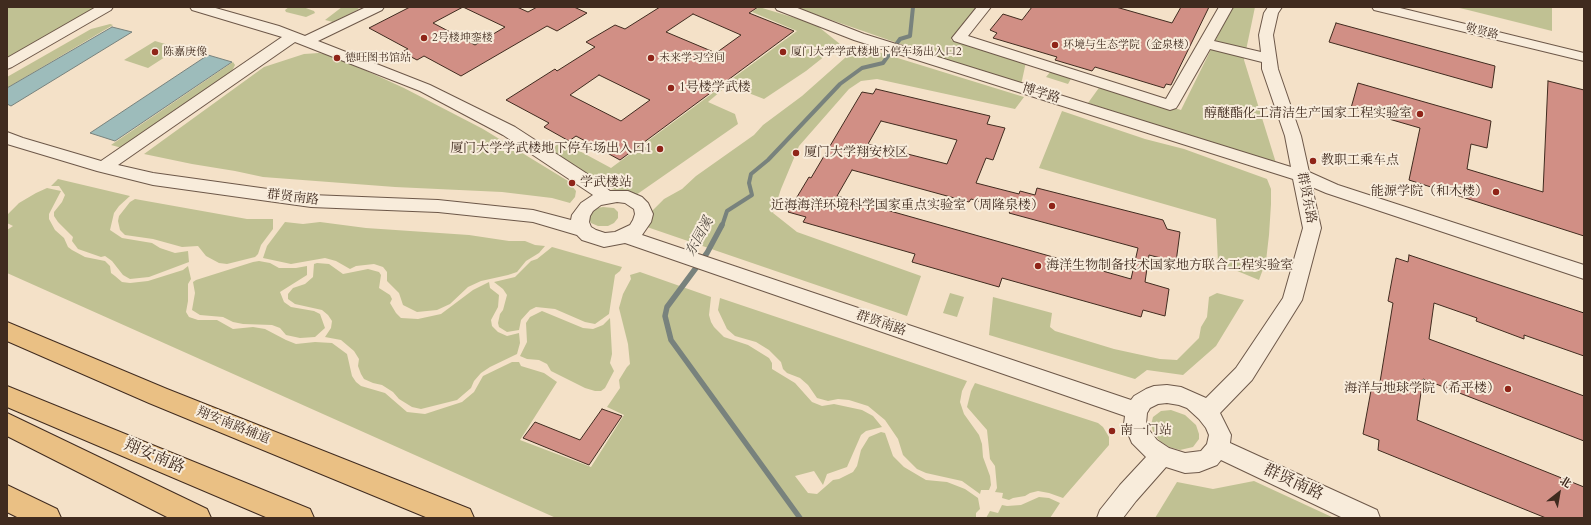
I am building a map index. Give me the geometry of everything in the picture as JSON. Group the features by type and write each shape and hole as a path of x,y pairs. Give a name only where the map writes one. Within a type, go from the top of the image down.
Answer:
{"main road":[{"name":"翔安南路辅道","path":"7,332 158,396 460,518"},
{"name":"翔安南路","path":"7,396 300,518"},
{"path":"7,424 197,518"},
{"path":"88,464 170,518"},
{"path":"7,498 46,518"}],"street":[{"path":"7,64 106,7"},
{"path":"197,7 274,29 425,88 509,131 607,196"},
{"path":"103,167 300,39 377,7"},
{"name":"博学路","path":"782,7 876,42 1302,176 1332,189 1584,272"},
{"path":"984,7 959,38 1170,104 1226,7"},
{"name":"群贤东路","path":"1207,412 1244,374 1292,300 1312,228 1293,136 1270,69 1266,35 1271,13 1275,7"},
{"name":"敬贤路","path":"1379,7 1584,57"},
{"path":"1205,43 1269,59"},
{"path":"1024,89 1042,64"},
{"path":"1066,102 1082,77"},
{"name":"群贤南路","path":"7,137 103,167 153,179 311,201 438,206 532,216 583,230"},
{"path":"607,196 628,197 636,201 642,207 644,214 642,222 636,230 625,236 604,240 589,235 583,230 580,222 581,215 587,206 607,196"},
{"name":"群贤南路","path":"625,236 1136,411"},
{"path":"1166,394 1181,396 1195,402 1207,412 1216,423 1220,435 1218,448 1209,458 1200,462 1185,463 1162,456 1149,447 1140,436 1135,424 1136,411 1142,402 1154,395 1166,394"},
{"name":"群贤南路","path":"1218,448 1368,518"},
{"path":"1108,518 1128,493 1162,456"}],"green space":[{"path":"7,7 101,7 7,62"},
{"path":"289,7 303,7 314,11 315,13 306,17 286,12 285,10"},
{"path":"342,7 356,7 359,9 333,22 325,20"},
{"path":"759,7 815,24 840,44 806,71 764,99 728,85 708,102 735,114 738,124 636,195 607,188 551,150 561,141 611,168 797,31 752,12"},
{"path":"794,7 978,7 951,40 1026,62 1021,85 926,53"},
{"path":"1232,7 1255,7 1244,60 1276,163 1088,103 1101,85 1181,110"},
{"path":"1455,7 1552,7 1552,31 1468,10"},
{"path":"110,24 113,25 7,88 7,77 91,29"},
{"path":"155,41 179,48 148,68 124,60"},
{"path":"862,47 1024,97 1015,109 877,79 861,81 849,89 799,146 781,189 773,213 797,232 921,276 907,316 647,227 651,212 664,199 682,189 696,176 754,135 763,125 802,96 855,49"},
{"path":"319,53 334,56 404,88 483,129 568,181 576,191 575,197 570,203 552,198 502,192 395,187 263,177 144,154 264,67 304,54"},
{"path":"233,62 235,65 232,71 218,83 122,148 111,145"},
{"path":"1051,71 1072,77 1068,84 1046,77"},
{"path":"1062,111 1145,139 1184,149 1267,179 1271,189 1269,235 1266,261 1259,280 1218,263 1216,219 1039,168"},
{"path":"58,179 130,196 114,213 110,230 122,238 152,243 160,248 175,253 188,251 189,262 149,277 130,279 123,275 112,261 105,256 101,257 78,249 72,241 73,237 54,216 54,212 62,202 65,195 59,186 51,186"},
{"path":"47,188 61,191 49,214 49,219 55,230 64,238 68,247 85,257 105,261 110,266 111,273 122,282 130,283 148,281 183,270 188,266 191,279 188,284 188,301 186,312 189,317 198,320 217,320 233,329 253,327 265,329 296,344 315,342 332,343 347,354 352,376 356,382 361,386 385,393 407,412 425,414 462,402 474,392 483,376 512,362 519,362 521,366 544,373 557,382 520,440 591,467 624,415 607,407 620,388 619,380 630,364 628,344 619,308 623,294 631,279 630,275 640,272 711,297 709,315 711,322 724,337 748,345 769,358 772,363 772,369 795,383 812,402 822,406 834,404 862,410 873,416 882,427 866,431 861,435 847,467 827,474 823,485 814,471 795,476 808,493 817,494 833,480 839,479 853,472 857,466 861,450 869,437 881,432 885,433 893,456 904,467 926,480 947,482 965,489 978,498 980,509 976,513 976,518 556,518 7,273 7,230 13,226 7,223 7,215 19,203"},
{"path":"135,199 247,219 273,219 273,229 261,245 258,254 255,257 227,264 219,263 206,256 198,246 182,247 153,239 125,235 120,230 118,221 119,216 130,202"},
{"path":"597,208 614,208 618,212 618,218 614,223 608,226 598,226 591,223 589,219 590,214"},
{"path":"285,222 303,224 320,222 366,228 469,235 509,241 525,241 535,245 545,246 539,253 526,261 517,272 481,281 468,287 450,304 437,310 417,312 403,305 399,293 387,281 387,272 383,267 374,264 356,266 350,269 336,261 325,258 291,264 263,258 267,246"},
{"path":"552,247 622,267 615,275 609,314 595,324 585,322 555,309 536,307 530,310 521,320 519,330 507,332 499,327 498,323 507,295 503,289 494,282 515,277 531,261 537,259"},
{"path":"259,261 270,263 279,268 296,268 307,266 307,275 280,292 284,302 291,307 314,311 320,314 325,328 315,337 300,338 286,335 280,328 272,325 243,324 233,322 223,317 200,315 192,310 195,293 193,282"},
{"path":"314,264 329,264 343,274 368,269 379,272 381,275 379,288 390,295 392,299 390,303 401,318 418,319 441,314 473,290 489,282 490,288 499,295 498,307 491,320 492,326 498,332 507,336 519,333 520,343 517,354 481,373 474,381 471,388 457,400 421,409 412,407 399,399 393,392 382,385 364,379 358,366 359,359 354,351 341,340 325,337 331,328 332,321 328,315 322,310 295,304 288,299 288,294 293,288 305,284 313,277"},
{"path":"950,293 964,297 957,317 943,313"},
{"path":"1217,293 1244,300 1216,346 1183,375 1147,370 1135,379 989,335 993,297 1052,313 1050,327 1055,331 1114,349 1160,359 1177,360 1199,338 1201,327 1207,317 1209,297"},
{"path":"720,298 967,381 962,391 960,402 964,414 979,435 982,444 983,457 990,476 991,485 989,490 981,490 980,494 962,481 926,473 917,469 903,455 898,439 885,420 868,406 849,400 838,399 828,401 817,398 808,385 800,378 787,373 783,369 781,362 769,350 756,342 735,336 727,329 718,310"},
{"path":"542,311 583,328 593,329 603,325 610,318 612,354 610,363 614,371 605,388 601,391 595,391 585,388 551,371 547,364 539,360 527,359 520,356 527,342 526,323 530,317"},
{"path":"975,383 1098,423 1103,427 1109,437 1109,445 1063,498 1038,491 1009,500 1002,498 1003,493 995,492 997,488 995,466 990,459 987,430 967,407 971,391"},
{"path":"1171,410 1185,415 1196,425 1199,439 1193,447 1180,450 1169,447 1160,441 1154,434 1151,425 1153,417 1161,411"},
{"path":"1254,481 1334,518 1155,518 1177,482 1213,489"},
{"path":"1039,497 1049,498 1060,503 1050,518 986,518 990,511 998,513 1002,505 1021,505"}],"water":[{"path":"112,27 132,32 11,106 7,104 7,88"},
{"path":"208,55 232,62 115,141 90,133"}],"building":[{"name":"2号楼坤銮楼","path":"410,7 463,7 517,7 528,12 537,7 574,7 587,13 557,31 547,26 461,76 424,56 417,60 402,52 408,49 369,28","holes":["463,7 505,27 475,45 433,23"]},
{"name":"1号楼学武楼","path":"660,7 758,7 749,13 794,31 620,160 576,136 569,141 544,127 549,123 506,100 555,69 557,71 595,47 586,42 615,25 625,29","holes":["693,14 741,35 716,53 666,32","599,75 650,100 621,121 570,95"]},
{"name":"环境与生态学院（金泉楼）","path":"1032,7 1116,7 1172,23 1181,7 1209,7 1171,85 1166,84 1164,88 1095,67 1092,71 1055,60 1057,57 993,38 997,33 990,30 1003,14 1022,20"},
{"path":"1336,23 1495,66 1492,88 1329,42"},
{"path":"1548,81 1584,90 1584,236 1409,180 1420,128 1351,108 1358,83 1491,121 1487,148 1471,144 1467,169 1543,192"},
{"name":"近海海洋环境科学国家重点实验室（周隆泉楼）","path":"876,89 990,116 987,124 1005,128 993,160 986,158 976,183 1019,194 1020,191 1035,195 1037,188 1163,220 1167,229 1180,232 1176,262 1149,255 1145,282 1169,289 1165,316 1143,310 1141,317 1002,278 999,287 912,262 915,254 803,222 806,217 788,212 809,177 811,178 862,92 873,94","holes":["881,121 957,140 947,164 868,144","852,170 969,202 971,199 1011,210 1009,213 1138,248 1131,279 837,196"]},
{"name":"海洋与地球学院（希平楼）","path":"1409,255 1584,313 1584,356 1524,335 1524,339 1476,321 1477,318 1434,303 1429,339 1584,396 1584,441 1423,379 1417,420 1584,487 1584,518 1546,518 1378,450 1379,440 1363,434 1372,385 1379,388 1393,303 1388,301 1396,258 1408,262"},
{"path":"602,409 622,416 589,465 523,438 535,422 580,440"}],"waterway":[{"name":"东园溪","path":"722,226 727,211 752,195 749,183 751,174 768,160 840,84 862,68 883,63 900,39 910,36 913,7"},
{"name":"东园溪","path":"722,225 707,253 667,307 665,316 671,340 800,518"}],"place":[{"name":"2号楼坤銮楼","path":"424,38"},
{"name":"环境与生态学院（金泉楼）","path":"1055,45"},
{"name":"陈嘉庚像","path":"155,52"},
{"name":"厦门大学学武楼地下停车场出入口2","path":"783,52"},
{"name":"德旺图书馆站","path":"337,58"},
{"name":"未来学习空间","path":"651,58"},
{"name":"1号楼学武楼","path":"671,88"},
{"name":"醇醚酯化工清洁生产国家工程实验室","path":"1420,114"},
{"name":"厦门大学学武楼地下停车场出入口1","path":"660,149"},
{"name":"厦门大学翔安校区","path":"796,153"},
{"name":"教职工乘车点","path":"1313,161"},
{"name":"学武楼站","path":"572,183"},
{"name":"能源学院（和木楼）","path":"1496,192"},
{"name":"近海海洋环境科学国家重点实验室（周隆泉楼）","path":"1052,206"},
{"name":"海洋生物制备技术国家地方联合工程实验室","path":"1038,266"},
{"name":"海洋与地球学院（希平楼）","path":"1508,389"},
{"name":"南一门站","path":"1112,431"}]}
